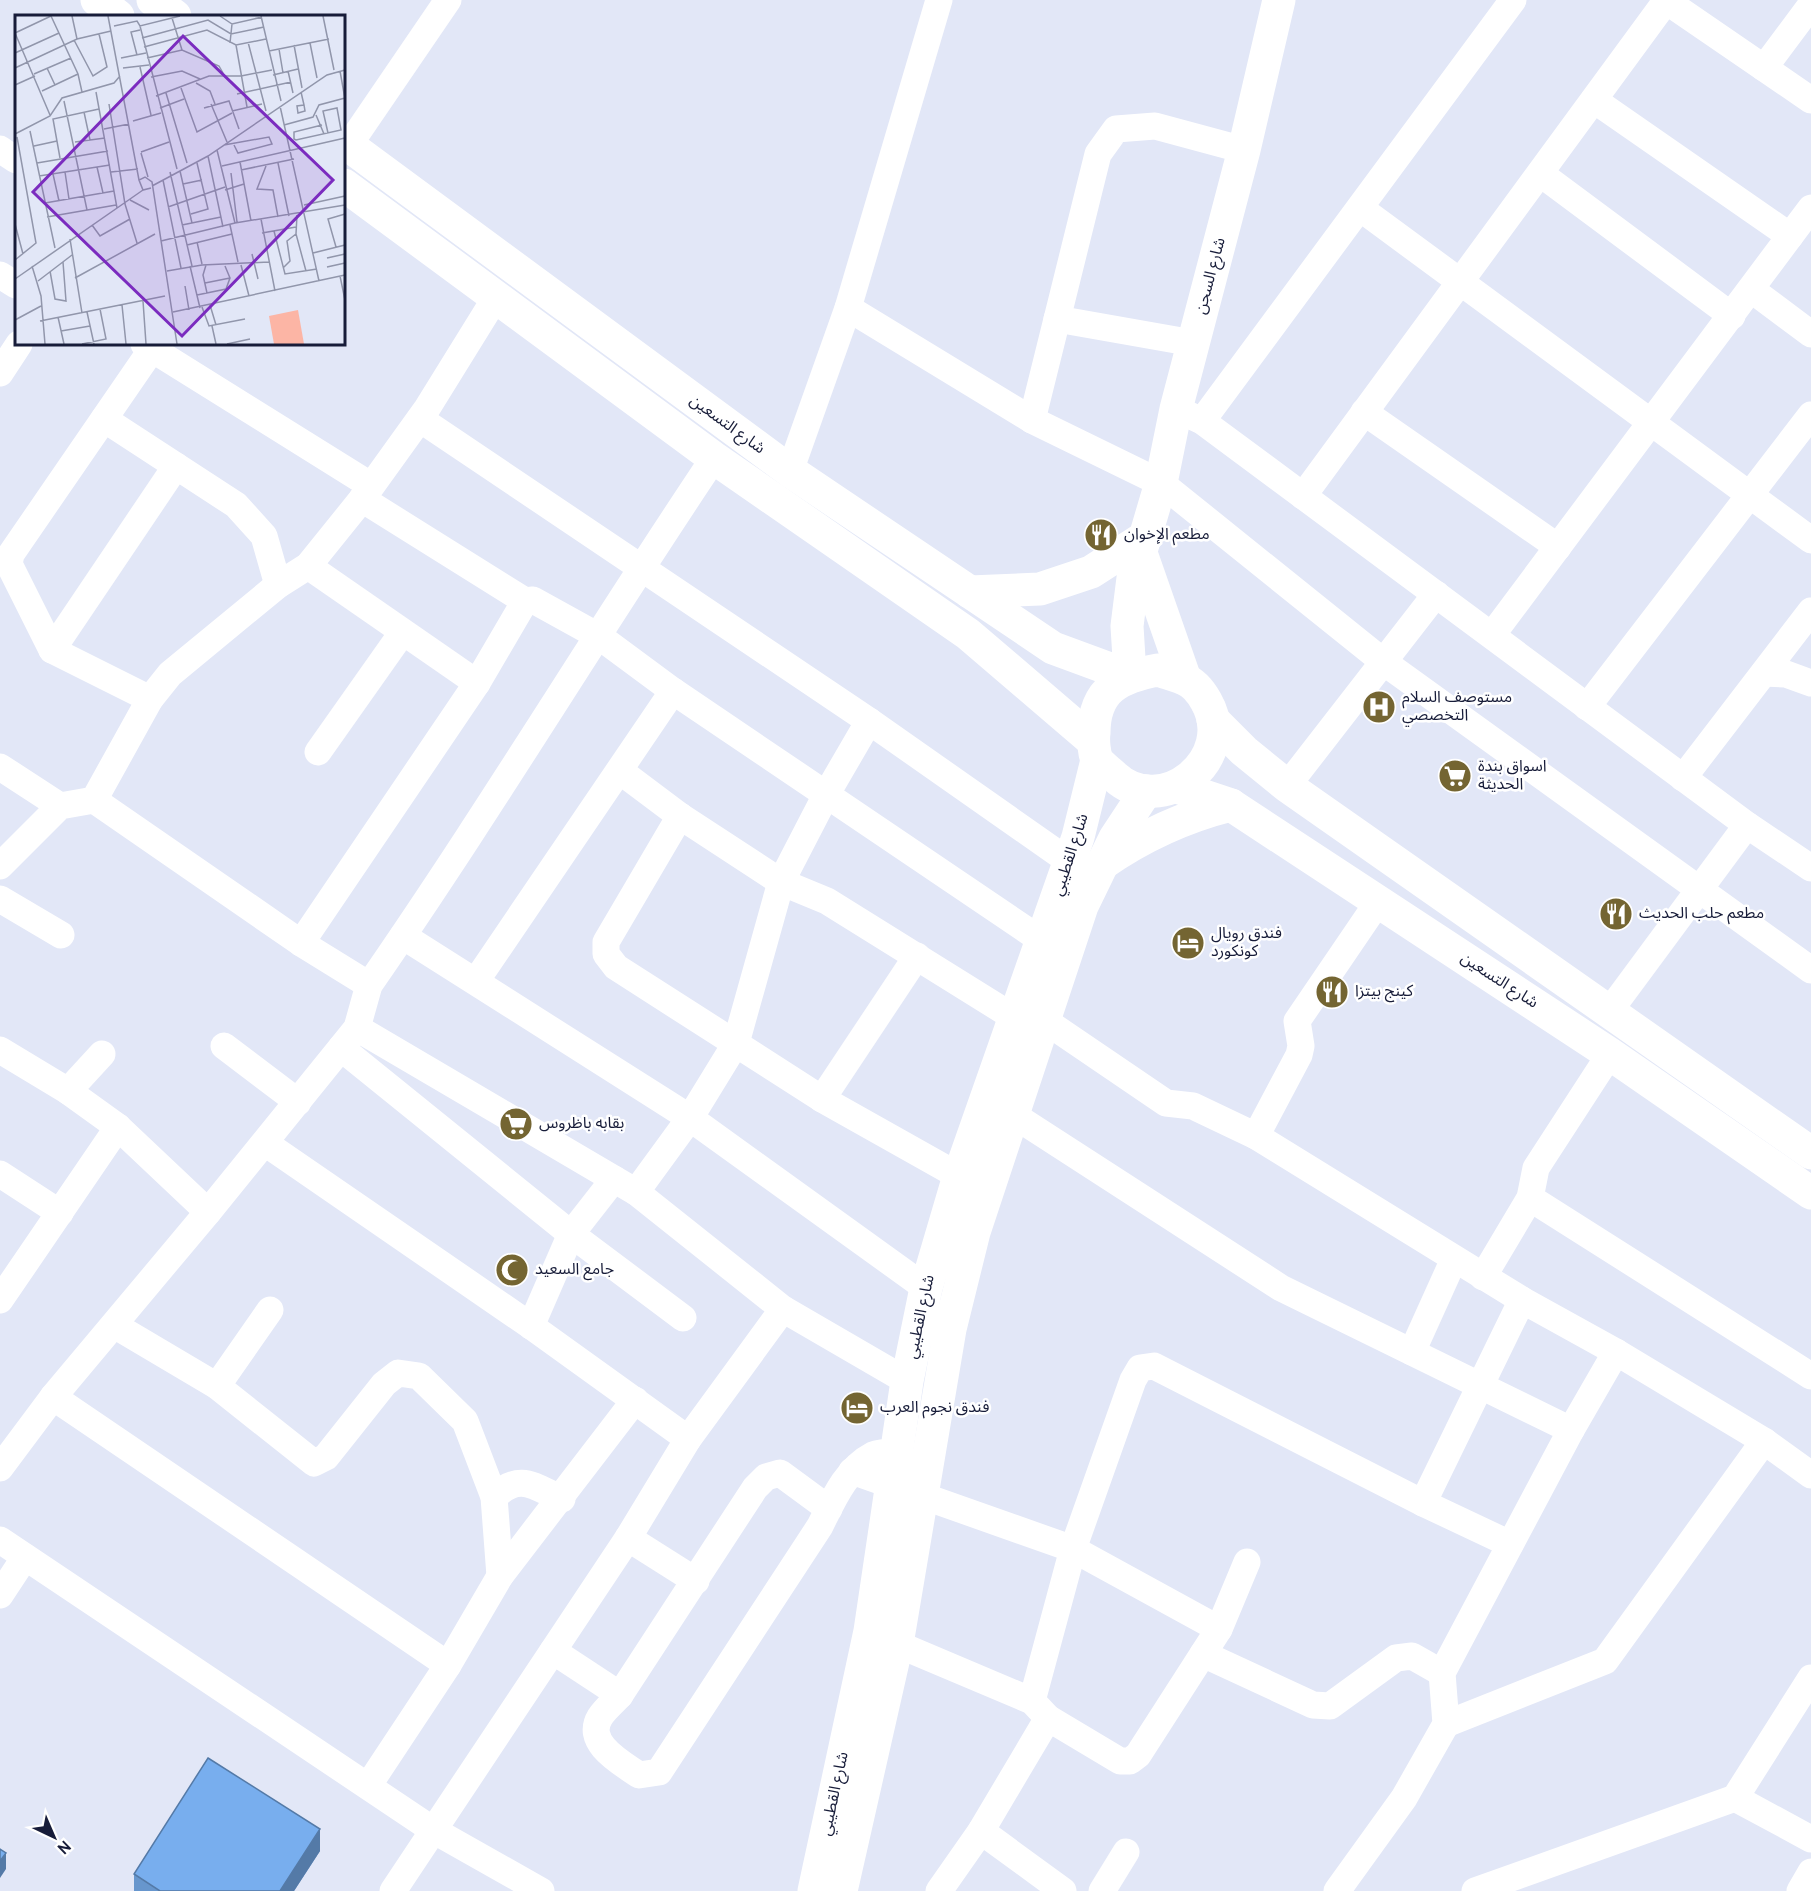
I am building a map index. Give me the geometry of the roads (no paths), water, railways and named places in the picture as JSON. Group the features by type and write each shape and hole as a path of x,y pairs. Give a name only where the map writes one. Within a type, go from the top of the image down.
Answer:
{"main road":[{"path":"97,0 117,15"},
{"path":"153,0 174,15"},
{"name":"شارع السجن","path":"1130,675 1127,626 1133,578 1161,483 1189,415 1194,343 1244,150 1279,0"},
{"name":"شارع التسعين","path":"346,143 790,471 1053,648 1130,675"},
{"name":"شارع التسعين","path":"345,186 714,458 968,634 1095,750"},
{"path":"970,592 1040,589 1091,572 1144,544 1185,679"},
{"path":"1213,720 1213,740 1207,759 1194,776 1162,789 1122,783 1095,750 1094,721 1100,702 1112,687 1130,675 1158,670 1185,679 1203,696 1213,720 1244,751 1287,786 1811,1153"},
{"name":"شارع القطيبي","path":"841,1891 897,1644 907,1492 897,1452 907,1381 926,1288 959,1176 1029,1019 1054,949 1082,906 1086,863 1086,812 1095,750"},
{"name":"شارع التسعين","path":"1162,789 1231,805 1610,1054 1811,1193"},
{"name":"شارع القطيبي","path":"1086,863 1115,838 1162,789"},
{"path":"1086,863 1125,848 1176,821 1231,805"},
{"name":"شارع القطيبي","path":"813,1891 870,1631 963,1274 1012,1114 1029,1019"}],"street":[{"path":"346,143 448,0"},
{"path":"790,471 848,308 939,0"},
{"path":"1513,0 1360,208 1189,415 1303,496 1747,825 1811,868"},
{"path":"1303,496 1666,1 1811,100"},
{"path":"1764,68 1811,5"},
{"path":"1594,100 1790,236"},
{"path":"1032,420 1098,154 1116,129 1155,126 1244,150"},
{"path":"0,149 15,159"},
{"path":"1540,174 1732,316"},
{"path":"1360,208 1811,540"},
{"path":"1492,635 1752,290 1811,208"},
{"path":"0,275 15,284"},
{"path":"1752,290 1811,334"},
{"path":"94,800 150,699 170,674 278,585 308,567 420,419 496,297"},
{"path":"848,308 1032,420 1161,483 1385,663 1811,970"},
{"path":"1057,319 1194,343"},
{"path":"150,699 52,650 9,564 11,554 104,419 148,346 525,601 533,600 600,637 673,691 1054,949"},
{"path":"1364,412 1558,547"},
{"path":"1587,706 1811,415"},
{"path":"104,419 236,505 264,536 278,585"},
{"path":"420,419 869,721 1086,863"},
{"path":"4,1453 208,1212 349,1038 369,985 600,637 640,568 714,458"},
{"path":"52,650 177,466"},
{"path":"308,567 477,683"},
{"path":"1287,786 1385,663 1436,594"},
{"path":"301,943 477,683 525,601"},
{"path":"1683,778 1811,611"},
{"path":"318,752 402,633"},
{"path":"1764,673 1786,674 1811,684"},
{"path":"476,981 673,691"},
{"path":"531,1326 571,1234 625,1186 690,1118 736,1043 781,882 826,795 869,721"},
{"path":"0,767 60,806"},
{"path":"620,771 680,816 781,882 827,901 917,956 1029,1019 1166,1104 1193,1106 1256,1136 1522,1300 1616,1352 1764,1441 1811,1474"},
{"path":"0,866 60,806 94,800 301,943 369,985"},
{"path":"680,816 606,942 606,954 616,968 822,1099 959,1176"},
{"path":"1608,1013 1747,825"},
{"path":"0,899 61,935"},
{"path":"1256,1136 1299,1055 1301,1046 1298,1021 1378,902"},
{"path":"403,936 690,1118 926,1288"},
{"path":"822,1099 917,956"},
{"path":"349,1038 625,1186 783,1309 907,1381"},
{"path":"349,1038 571,1234 682,1318"},
{"path":"224,1046 298,1101"},
{"path":"0,1050 68,1091 118,1127 208,1212"},
{"path":"68,1091 102,1054"},
{"path":"1483,1276 1530,1198 1536,1168 1610,1054"},
{"path":"1012,1114 1281,1288 1571,1430"},
{"path":"0,1300 118,1127"},
{"path":"265,1143 531,1326 688,1439"},
{"path":"0,1174 60,1213"},
{"path":"1530,1198 1811,1376"},
{"path":"1412,1352 1454,1259"},
{"path":"1423,1503 1522,1300"},
{"path":"393,1891 628,1538 688,1439 783,1309"},
{"path":"217,1386 270,1310"},
{"path":"114,1325 217,1386 314,1463 326,1457 384,1384 398,1373 419,1376 465,1421 494,1497 500,1576"},
{"path":"1337,1891 1404,1798 1446,1724 1442,1673 1571,1430 1616,1352"},
{"path":"939,1891 981,1831 1040,1710 1073,1549 1133,1380 1140,1368 1154,1366 1423,1503 1510,1544"},
{"path":"53,1397 448,1665"},
{"path":"368,1786 448,1665 500,1576 562,1499 634,1400"},
{"path":"1446,1724 1605,1661 1764,1441"},
{"path":"828,1509 780,1473 766,1477 755,1488 620,1695 598,1719 598,1733 603,1749 639,1775 659,1772 820,1526 852,1471 875,1454 897,1452"},
{"path":"852,1471 1073,1549 1219,1629"},
{"path":"494,1497 506,1486 521,1481 562,1499"},
{"path":"628,1538 696,1581"},
{"path":"0,1540 433,1830 541,1891"},
{"path":"0,1595 25,1557"},
{"path":"897,1644 1040,1710 1120,1761 1130,1761 1138,1755 1219,1629 1247,1562"},
{"path":"553,1651 620,1695"},
{"path":"1203,1654 1313,1705 1330,1706 1396,1658 1412,1656 1442,1673"},
{"path":"1475,1891 1735,1798 1811,1678"},
{"path":"1735,1798 1811,1839"},
{"path":"981,1831 1063,1891"},
{"path":"1102,1891 1126,1852"},
{"path":"1800,1891 1811,1872"}],"place":[{"name":"مطعم الإخوان","path":"1101,535"},
{"name":"مستوصف السلام التخصصي","path":"1379,707"},
{"name":"اسواق بندة الحديثة","path":"1455,776"},
{"name":"مطعم حلب الحديث","path":"1616,914"},
{"name":"فندق رويال كونكورد","path":"1188,943"},
{"name":"كينج بيتزا","path":"1332,992"},
{"name":"بقابه باظروس","path":"516,1124"},
{"name":"جامع السعيد","path":"512,1270"},
{"name":"فندق نجوم العرب","path":"857,1408"}]}
